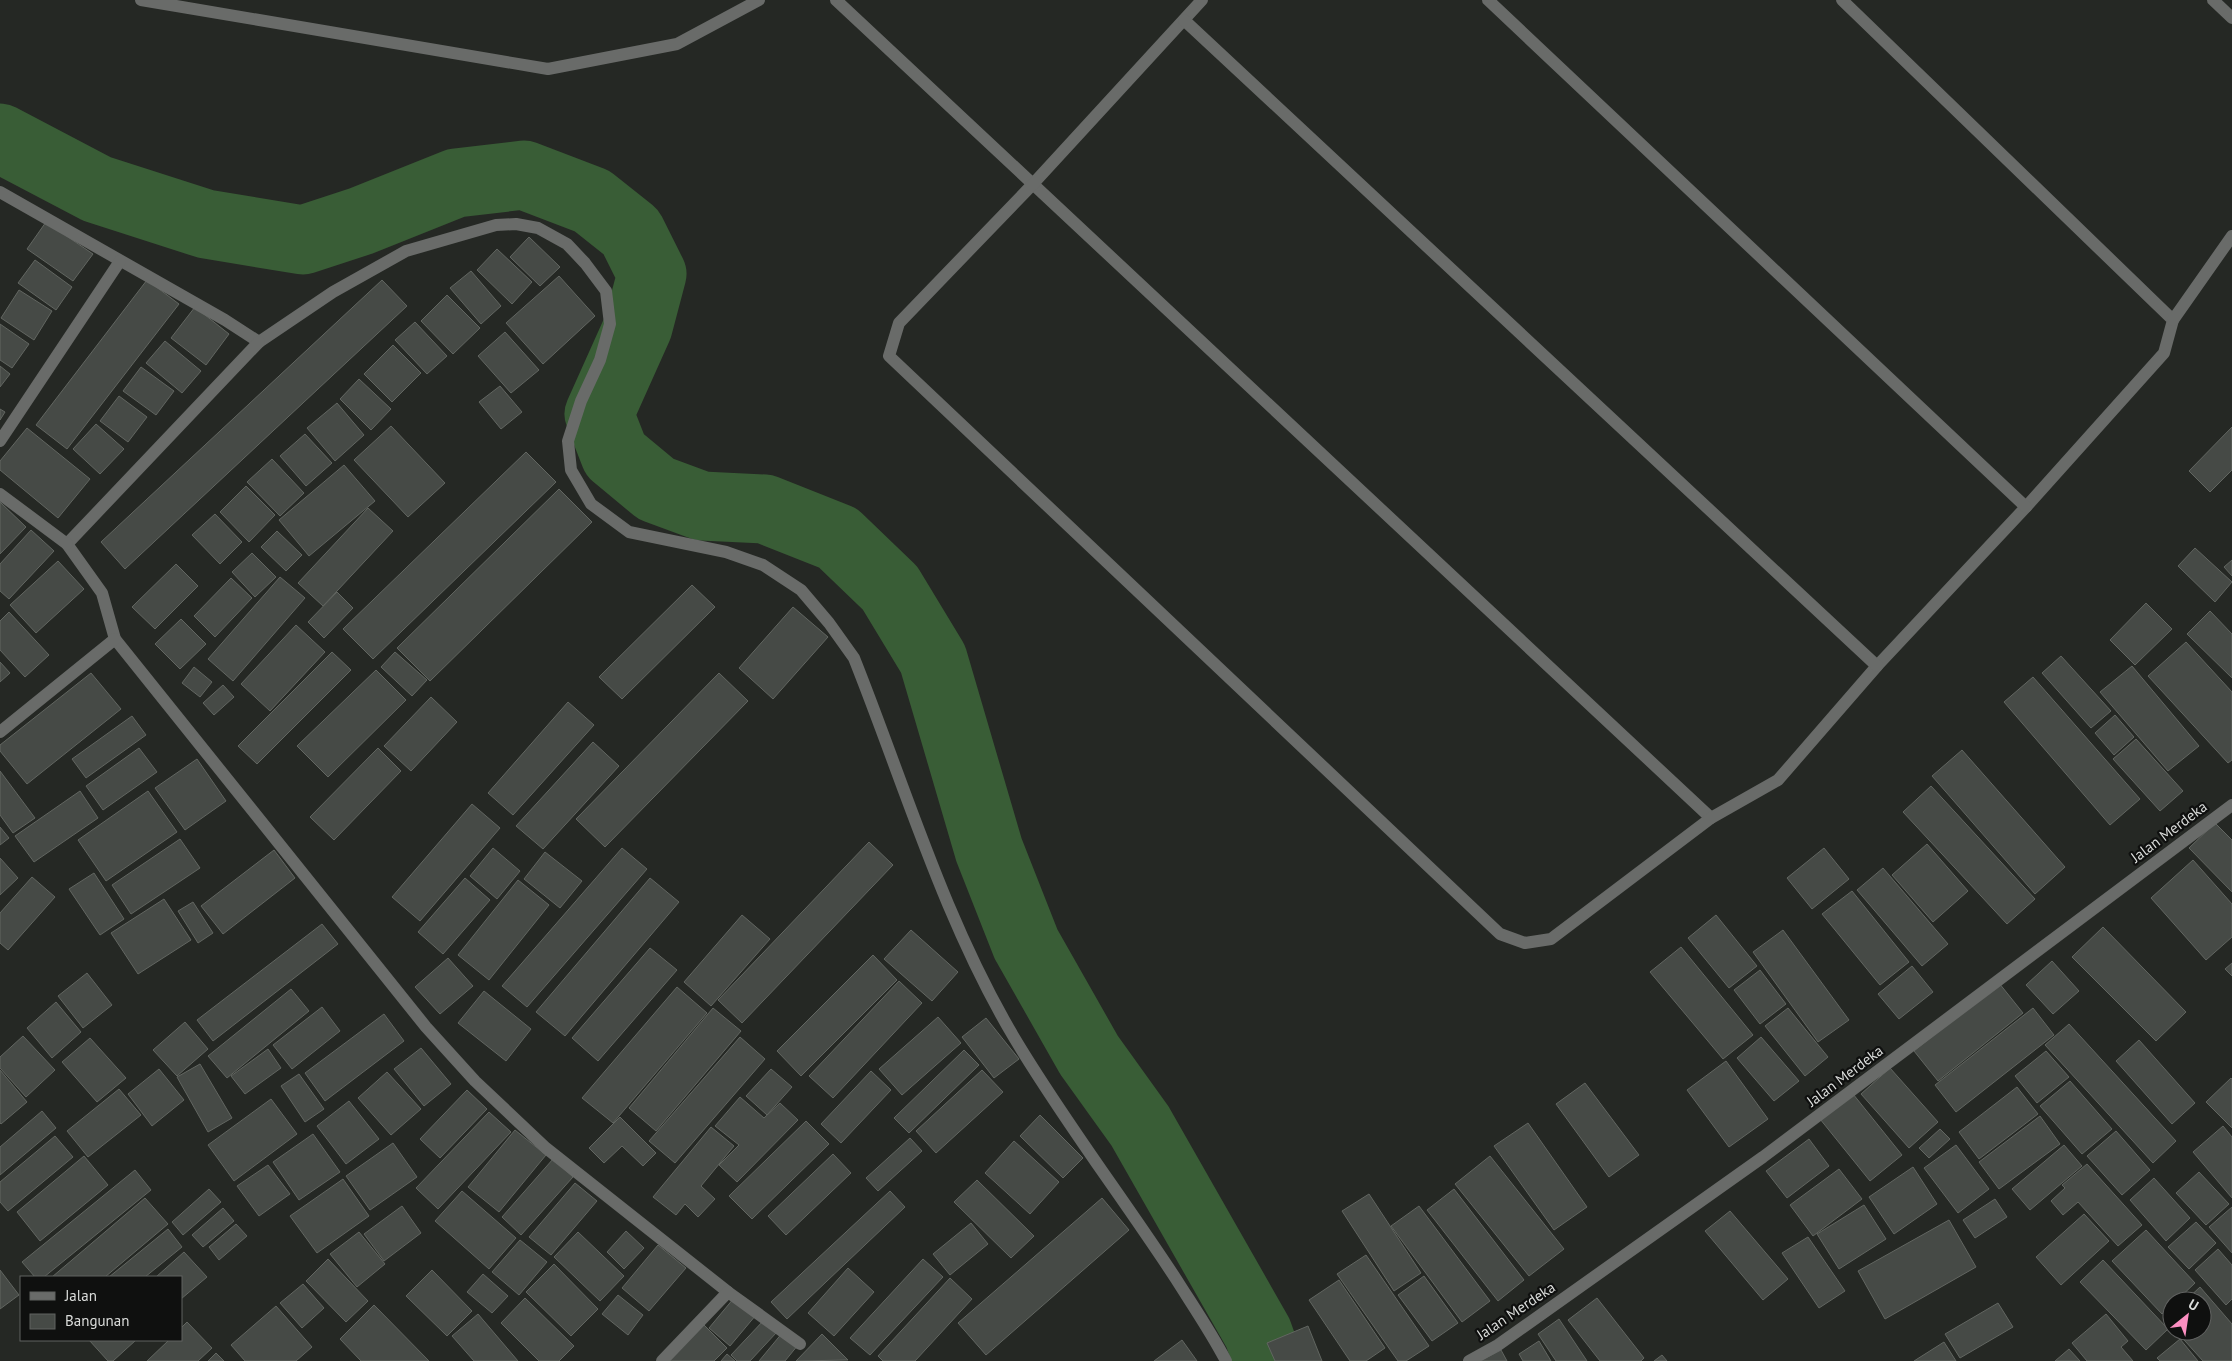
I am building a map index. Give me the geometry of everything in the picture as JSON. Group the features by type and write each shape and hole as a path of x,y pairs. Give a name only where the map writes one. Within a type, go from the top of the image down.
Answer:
{"street":[{"path":"141,0 548,69 677,44 759,0"},
{"path":"836,0 1711,818"},
{"path":"1202,0 1032,185 898,323 889,356 1425,865 1500,934 1525,944 1550,939 1711,818 1778,780 1877,666 2026,508 2164,353 2173,320 2232,236"},
{"path":"1488,0 2026,508"},
{"path":"1842,0 2173,320"},
{"path":"2213,0 2232,18"},
{"path":"1184,20 1877,666"},
{"path":"0,192 259,342"},
{"path":"67,544 259,342 333,292 406,251 496,225 516,224 538,228 567,244 585,263 606,291 610,324 600,360 581,401 568,441 571,470 591,504 630,532 726,552 763,565 801,590 829,623 854,658 953,917 987,988 1014,1037 1048,1091 1149,1238 1216,1340 1226,1361"},
{"path":"0,441 120,261"},
{"path":"0,494 67,544 102,593 115,640 321,893 426,1027 475,1081 546,1148 728,1292 800,1344"},
{"path":"0,732 115,640"},
{"name":"Jalan Merdeka","path":"1469,1361 1498,1345 1762,1157 2232,805"},
{"path":"662,1361 728,1292"}],"building":[{"path":"46,222 93,254 73,281 27,249"},
{"path":"529,237 560,267 540,286 510,257"},
{"path":"497,249 532,282 512,304 477,270"},
{"path":"35,260 72,287 56,310 18,283"},
{"path":"471,271 501,306 481,324 450,288"},
{"path":"559,276 595,316 543,364 506,323"},
{"path":"147,280 179,304 67,449 36,425"},
{"path":"382,280 407,306 125,569 101,542"},
{"path":"19,290 52,311 34,340 1,318"},
{"path":"447,295 480,328 453,354 421,321"},
{"path":"195,307 229,334 206,365 171,338"},
{"path":"415,322 447,356 427,374 395,340"},
{"path":"0,324 29,344 12,368 0,360"},
{"path":"505,332 539,370 511,393 478,356"},
{"path":"165,341 201,371 182,393 146,363"},
{"path":"393,345 421,373 392,402 364,374"},
{"path":"0,366 10,374 0,387"},
{"path":"141,367 174,391 156,415 123,391"},
{"path":"359,379 391,409 371,430 340,399"},
{"path":"500,386 522,412 501,429 479,402"},
{"path":"119,396 147,417 128,442 100,421"},
{"path":"337,403 364,435 335,461 307,428"},
{"path":"0,409 5,412 0,420"},
{"path":"96,424 124,449 100,474 73,449"},
{"path":"391,426 445,483 408,517 354,460"},
{"path":"2232,427 2232,470 2210,492 2189,471"},
{"path":"27,428 90,479 58,518 0,470 0,461"},
{"path":"305,434 332,463 306,486 280,456"},
{"path":"526,452 556,482 373,659 343,629"},
{"path":"272,459 304,493 280,516 247,482"},
{"path":"344,465 375,501 309,556 279,520"},
{"path":"246,486 275,515 249,542 220,512"},
{"path":"559,489 592,522 430,681 397,648"},
{"path":"0,502 26,527 0,554"},
{"path":"368,508 393,531 323,606 298,583"},
{"path":"215,514 242,542 220,564 192,535"},
{"path":"31,530 54,551 9,599 0,591 0,564"},
{"path":"277,531 302,555 286,571 261,547"},
{"path":"2195,548 2232,582 2215,602 2178,566"},
{"path":"252,553 276,577 255,597 232,572"},
{"path":"2232,560 2232,576 2224,567"},
{"path":"58,561 84,589 36,633 10,605"},
{"path":"176,564 198,586 155,629 132,607"},
{"path":"280,577 305,598 233,681 208,659"},
{"path":"231,578 252,598 215,637 194,616"},
{"path":"692,585 715,607 622,699 599,677"},
{"path":"337,592 353,608 324,638 308,622"},
{"path":"2146,603 2172,629 2135,665 2110,640"},
{"path":"793,607 828,637 773,699 739,668"},
{"path":"2210,611 2232,634 2232,678 2187,634"},
{"path":"9,612 49,655 25,677 0,650 0,621"},
{"path":"181,619 206,644 180,669 155,644"},
{"path":"296,625 325,652 270,711 241,684"},
{"path":"2186,642 2232,692 2232,760 2228,763 2148,676"},
{"path":"332,652 351,670 257,764 238,746"},
{"path":"395,652 427,680 412,696 381,667"},
{"path":"2061,656 2111,711 2091,728 2042,673"},
{"path":"0,662 10,673 0,682"},
{"path":"2132,666 2199,746 2168,771 2100,692"},
{"path":"194,667 212,682 200,697 182,683"},
{"path":"376,670 406,700 328,777 297,746"},
{"path":"91,673 121,709 27,784 0,751 0,745"},
{"path":"719,673 748,701 605,847 576,819"},
{"path":"2033,677 2140,799 2110,825 2004,702"},
{"path":"223,685 234,697 214,715 203,703"},
{"path":"431,697 457,722 411,771 384,746"},
{"path":"568,702 594,725 513,815 488,793"},
{"path":"2115,715 2134,737 2114,755 2095,733"},
{"path":"132,716 146,735 86,778 72,759"},
{"path":"2136,739 2183,791 2160,811 2113,759"},
{"path":"593,742 619,766 543,849 516,826"},
{"path":"139,748 157,772 103,810 86,786"},
{"path":"378,748 401,771 334,840 310,817"},
{"path":"1962,750 2065,867 2035,894 1932,776"},
{"path":"197,759 226,801 185,830 155,788"},
{"path":"0,771 35,818 13,833 0,815"},
{"path":"1931,786 2035,899 2007,924 1903,812"},
{"path":"80,791 98,818 34,862 15,836"},
{"path":"148,791 177,832 106,881 78,840"},
{"path":"472,804 500,828 420,921 392,897"},
{"path":"2215,823 2232,840 2232,892 2189,848"},
{"path":"0,827 9,838 0,845"},
{"path":"180,839 200,868 131,914 112,885"},
{"path":"869,842 893,865 742,1023 718,1000"},
{"path":"1927,844 1968,891 1933,922 1892,875"},
{"path":"493,848 520,871 497,899 470,876"},
{"path":"622,848 647,869 527,1007 502,986"},
{"path":"1824,848 1849,879 1812,909 1787,878"},
{"path":"274,850 295,878 223,934 201,906"},
{"path":"545,852 582,881 560,908 524,879"},
{"path":"0,858 18,878 0,895"},
{"path":"2193,860 2232,904 2232,937 2206,960 2151,898"},
{"path":"1883,868 1948,944 1922,966 1857,890"},
{"path":"94,873 124,919 100,935 69,889"},
{"path":"32,877 55,897 8,950 0,943 0,913"},
{"path":"465,878 490,900 443,954 418,932"},
{"path":"650,878 679,902 565,1036 536,1012"},
{"path":"518,880 549,905 489,980 458,955"},
{"path":"1852,891 1909,962 1880,985 1822,914"},
{"path":"164,899 191,940 138,974 111,933"},
{"path":"193,902 213,933 198,943 178,911"},
{"path":"742,915 770,939 711,1006 684,982"},
{"path":"1716,915 1757,966 1729,988 1688,938"},
{"path":"322,924 338,944 213,1041 197,1020"},
{"path":"2103,927 2186,1012 2156,1041 2072,957"},
{"path":"911,930 958,972 932,1001 884,959"},
{"path":"1783,930 1849,1020 1818,1042 1753,952"},
{"path":"1681,947 1753,1035 1723,1059 1650,972"},
{"path":"650,948 677,970 598,1061 572,1038"},
{"path":"873,955 897,980 801,1076 777,1051"},
{"path":"448,958 473,986 440,1014 415,987"},
{"path":"2052,961 2079,991 2053,1014 2026,985"},
{"path":"2232,963 2232,976 2225,969"},
{"path":"1912,966 1933,992 1899,1019 1878,994"},
{"path":"1760,970 1786,1004 1760,1024 1734,990"},
{"path":"87,973 112,1005 83,1028 58,996"},
{"path":"899,981 922,1003 833,1098 809,1076"},
{"path":"1999,983 2023,1013 1938,1081 1914,1051"},
{"path":"677,987 707,1013 613,1123 582,1098"},
{"path":"291,989 309,1011 227,1078 208,1056"},
{"path":"484,991 531,1029 506,1061 458,1023"},
{"path":"56,1002 81,1032 52,1058 27,1028"},
{"path":"322,1007 340,1031 292,1069 273,1045"},
{"path":"713,1008 741,1031 656,1131 629,1108"},
{"path":"1788,1008 1828,1057 1805,1076 1765,1026"},
{"path":"2033,1008 2054,1035 1956,1112 1935,1085"},
{"path":"384,1014 404,1041 325,1101 305,1073"},
{"path":"938,1017 961,1043 902,1095 879,1069"},
{"path":"986,1018 1019,1059 994,1078 962,1037"},
{"path":"185,1022 208,1049 177,1076 153,1050"},
{"path":"2069,1024 2176,1141 2153,1163 2045,1045"},
{"path":"23,1036 55,1070 26,1097 0,1068 0,1057"},
{"path":"740,1037 765,1059 675,1163 649,1141"},
{"path":"1761,1037 1799,1081 1774,1101 1737,1058"},
{"path":"90,1038 126,1078 97,1102 62,1062"},
{"path":"2139,1040 2195,1103 2172,1124 2116,1061"},
{"path":"421,1048 451,1084 424,1106 394,1069"},
{"path":"268,1049 281,1068 245,1094 231,1076"},
{"path":"964,1050 979,1065 909,1133 894,1118"},
{"path":"2046,1051 2069,1077 2037,1103 2015,1076"},
{"path":"1726,1061 1768,1119 1729,1147 1687,1090"},
{"path":"200,1064 232,1118 208,1132 177,1077"},
{"path":"1890,1068 1938,1122 1909,1148 1861,1094"},
{"path":"159,1069 184,1100 152,1126 128,1094"},
{"path":"771,1069 792,1087 767,1115 746,1096"},
{"path":"0,1070 27,1102 1,1124 0,1123"},
{"path":"982,1070 1003,1092 936,1153 916,1131"},
{"path":"871,1071 891,1090 841,1143 821,1124"},
{"path":"387,1072 421,1109 391,1135 358,1098"},
{"path":"299,1074 324,1109 305,1122 281,1086"},
{"path":"2232,1079 2232,1128 2206,1102"},
{"path":"2070,1081 2112,1129 2082,1154 2040,1106"},
{"path":"1585,1083 1639,1155 1609,1177 1556,1104"},
{"path":"2017,1087 2038,1114 1979,1159 1959,1132"},
{"path":"119,1089 141,1115 88,1157 67,1131"},
{"path":"467,1090 487,1109 440,1158 420,1139"},
{"path":"1853,1094 1902,1155 1870,1181 1820,1119"},
{"path":"740,1097 764,1118 780,1103 798,1120 737,1182 719,1165 739,1145 715,1126"},
{"path":"271,1099 297,1134 234,1181 208,1145"},
{"path":"349,1101 379,1139 346,1164 317,1126"},
{"path":"42,1111 56,1128 0,1175 0,1147"},
{"path":"489,1112 511,1132 438,1209 416,1188"},
{"path":"1040,1115 1083,1158 1063,1178 1020,1136"},
{"path":"2040,1116 2060,1144 1999,1189 1979,1162"},
{"path":"620,1117 656,1153 643,1166 622,1146 604,1163 589,1148"},
{"path":"806,1121 829,1144 752,1219 729,1196"},
{"path":"1528,1123 1587,1207 1554,1230 1494,1146"},
{"path":"2223,1126 2232,1137 2232,1198 2193,1152"},
{"path":"711,1127 734,1146 701,1186 715,1199 698,1217 685,1204 676,1215 653,1197"},
{"path":"1940,1129 1950,1139 1929,1158 1919,1148"},
{"path":"515,1130 546,1155 499,1212 468,1187"},
{"path":"2116,1131 2150,1170 2122,1195 2087,1156"},
{"path":"313,1134 340,1172 299,1200 273,1162"},
{"path":"55,1136 73,1157 8,1211 0,1202 0,1182"},
{"path":"910,1138 922,1151 878,1191 866,1178"},
{"path":"1809,1139 1829,1166 1787,1198 1766,1171"},
{"path":"1014,1141 1059,1182 1030,1214 985,1173"},
{"path":"393,1143 417,1177 370,1210 346,1176"},
{"path":"1956,1145 1989,1189 1958,1213 1924,1168"},
{"path":"2064,1145 2082,1166 2030,1210 2012,1189"},
{"path":"833,1154 851,1173 786,1235 768,1216"},
{"path":"84,1156 108,1185 40,1241 17,1212"},
{"path":"1490,1156 1564,1249 1529,1276 1455,1184"},
{"path":"553,1159 573,1177 521,1235 502,1217"},
{"path":"2087,1164 2142,1225 2118,1246 2078,1202 2063,1215 2051,1201 2065,1188 2062,1185"},
{"path":"268,1165 290,1194 259,1216 237,1186"},
{"path":"1913,1167 1937,1204 1894,1234 1869,1197"},
{"path":"1839,1169 1862,1199 1813,1236 1790,1205"},
{"path":"135,1170 151,1190 45,1276 34,1276 22,1262"},
{"path":"2199,1172 2229,1204 2206,1225 2176,1193"},
{"path":"2154,1178 2190,1218 2166,1241 2130,1200"},
{"path":"343,1179 369,1216 317,1253 290,1216"},
{"path":"977,1180 1034,1236 1011,1258 954,1202"},
{"path":"575,1183 597,1201 551,1255 529,1237"},
{"path":"209,1189 221,1202 183,1235 172,1222"},
{"path":"1454,1189 1524,1280 1498,1301 1427,1210"},
{"path":"462,1191 516,1238 489,1269 435,1221"},
{"path":"890,1191 905,1207 787,1319 771,1302"},
{"path":"1369,1194 1421,1273 1394,1291 1342,1211"},
{"path":"145,1198 168,1224 106,1276 53,1276"},
{"path":"1102,1198 1129,1230 986,1355 958,1323"},
{"path":"1995,1199 2007,1217 1975,1238 1963,1220"},
{"path":"1864,1205 1886,1239 1839,1269 1817,1234"},
{"path":"402,1206 421,1233 384,1261 364,1234"},
{"path":"1419,1206 1490,1301 1462,1322 1391,1226"},
{"path":"2232,1207 2232,1253 2209,1227"},
{"path":"223,1208 234,1221 203,1247 192,1235"},
{"path":"1730,1211 1788,1279 1763,1300 1705,1231"},
{"path":"2084,1214 2109,1241 2061,1285 2036,1257"},
{"path":"1949,1220 1976,1267 1885,1319 1858,1271"},
{"path":"2196,1222 2216,1243 2189,1269 2168,1247"},
{"path":"971,1223 988,1244 950,1275 933,1254"},
{"path":"236,1224 247,1236 219,1260 209,1247"},
{"path":"168,1229 182,1247 146,1276 110,1276"},
{"path":"2146,1230 2195,1283 2187,1291 2162,1291 2162,1314 2112,1261"},
{"path":"626,1231 644,1248 624,1269 607,1252"},
{"path":"359,1232 385,1264 357,1287 330,1254"},
{"path":"578,1232 624,1276 600,1301 554,1257"},
{"path":"1808,1237 1845,1291 1819,1308 1782,1253"},
{"path":"520,1240 547,1262 519,1295 492,1272"},
{"path":"658,1245 686,1268 649,1311 622,1288"},
{"path":"2218,1249 2232,1265 2232,1299 2226,1305 2195,1270"},
{"path":"184,1252 207,1277 182,1298 182,1276 157,1276"},
{"path":"1366,1255 1429,1346 1406,1361 1398,1361 1337,1274"},
{"path":"328,1259 368,1301 346,1322 306,1281"},
{"path":"923,1259 943,1277 870,1355 850,1338"},
{"path":"2103,1260 2162,1323 2162,1335 2146,1350 2080,1282"},
{"path":"554,1264 598,1309 571,1336 526,1292"},
{"path":"848,1268 874,1292 834,1336 808,1313"},
{"path":"0,1270 19,1295 0,1309"},
{"path":"432,1270 472,1311 447,1336 406,1296"},
{"path":"483,1274 508,1296 492,1313 467,1292"},
{"path":"1424,1276 1458,1323 1432,1341 1398,1295"},
{"path":"950,1278 972,1299 915,1361 883,1361 878,1356"},
{"path":"1339,1280 1385,1348 1366,1361 1350,1361 1309,1300"},
{"path":"303,1284 324,1308 302,1328 280,1303"},
{"path":"618,1295 643,1315 628,1335 602,1314"},
{"path":"525,1298 574,1346 559,1361 539,1361 501,1323"},
{"path":"734,1298 756,1315 730,1346 709,1328"},
{"path":"1597,1298 1644,1358 1641,1361 1600,1361 1568,1320"},
{"path":"2212,1301 2232,1324 2232,1361 2203,1361 2185,1341 2212,1341"},
{"path":"1998,1303 2013,1327 1960,1358 1945,1334"},
{"path":"374,1305 429,1361 361,1361 340,1339"},
{"path":"276,1306 312,1347 296,1361 245,1361 231,1345"},
{"path":"478,1314 518,1361 474,1361 452,1336"},
{"path":"2106,1314 2128,1341 2121,1347 2133,1361 2087,1361 2072,1343"},
{"path":"1559,1319 1587,1361 1556,1361 1538,1334"},
{"path":"764,1320 777,1332 750,1361 737,1361 731,1355"},
{"path":"187,1322 212,1348 198,1361 147,1361 168,1341 182,1341 182,1327"},
{"path":"703,1324 727,1348 714,1361 666,1361"},
{"path":"1308,1326 1322,1361 1275,1361 1267,1343"},
{"path":"783,1332 798,1345 785,1361 759,1361"},
{"path":"822,1334 848,1360 796,1361"},
{"path":"1182,1340 1197,1361 1154,1361"},
{"path":"90,1341 135,1341 113,1361 108,1361"},
{"path":"1539,1341 1551,1361 1523,1361 1519,1354"},
{"path":"2178,1341 2182,1341 2198,1361 2160,1361 2157,1358"},
{"path":"1944,1342 1956,1361 1914,1361"},
{"path":"2069,1349 2080,1361 2055,1361"},
{"path":"1501,1350 1507,1361 1480,1361"},
{"path":"216,1353 224,1361 208,1361"},
{"path":"727,1354 735,1361 721,1361"},
{"path":"1662,1355 1667,1361 1654,1361"}],"waterway":[{"path":"0,138 97,189 206,224 303,240 361,221 456,183 524,175 592,201 631,232 652,274 638,327 599,414 615,455 656,489 702,506 765,509 838,538 890,588 933,659 989,850 1026,944 1089,1055 1140,1126 1258,1333 1268,1361"}]}
